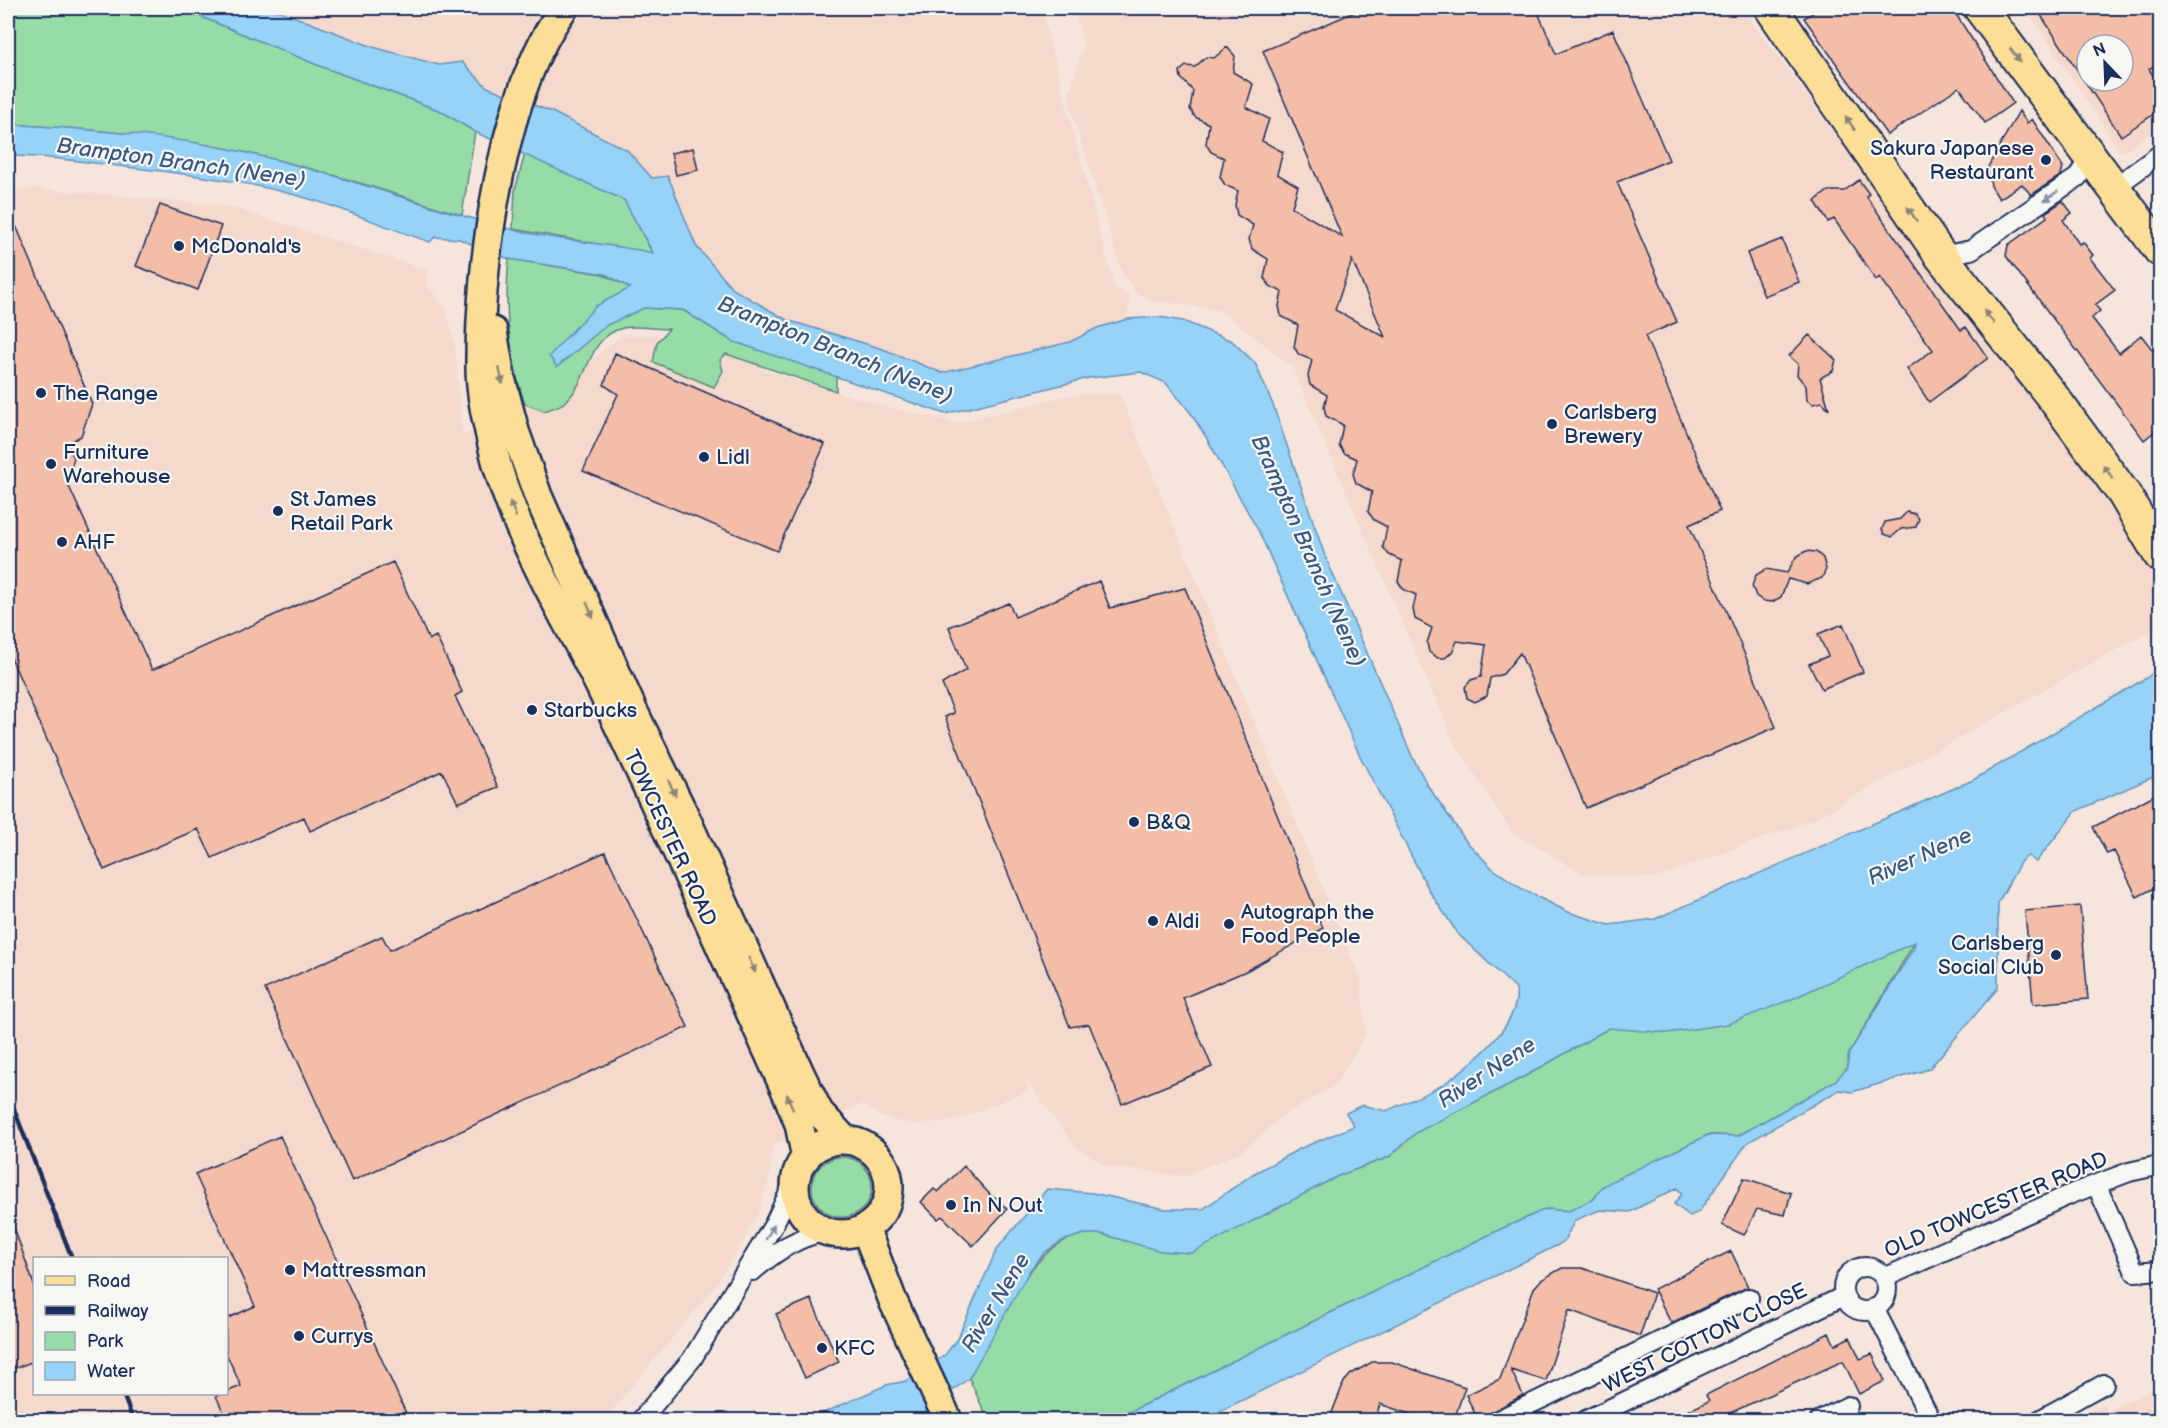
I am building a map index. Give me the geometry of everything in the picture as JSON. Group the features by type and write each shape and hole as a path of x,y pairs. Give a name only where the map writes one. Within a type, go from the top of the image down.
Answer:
{"highway":[{"path":"1771,8 1941,256 2055,400 2149,528 2160,555"},
{"path":"1980,8 2160,250"}],"main road":[{"name":"TOWCESTER ROAD","path":"552,13 525,80 496,190 484,277 481,384 493,451 513,510 639,769 799,1124 800,1169"},
{"name":"TOWCESTER ROAD","path":"484,277 501,378 515,431 537,496 633,710 686,818 805,1083 819,1112 845,1140"},
{"path":"834,1141 856,1142 874,1152 885,1168 889,1182 885,1205 876,1220 865,1228 852,1233 826,1231 814,1225 800,1208 800,1169 812,1150 834,1141"},
{"path":"865,1228 893,1300 948,1420"}],"street":[{"path":"2115,187 2160,154"},
{"path":"1941,256 1971,250 2078,177 2090,155"},
{"name":"OLD TOWCESTER ROAD","path":"1884,1278 2096,1184 2129,1172 2160,1165"},
{"path":"641,1420 692,1359 773,1226 800,1169"},
{"path":"2096,1184 2136,1272 2160,1270"},
{"path":"740,1282 778,1249 805,1236 826,1231"},
{"path":"1870,1268 1884,1278 1886,1293 1883,1300 1874,1308 1860,1310 1851,1306 1844,1296 1843,1283 1854,1270 1870,1268"},
{"name":"WEST COTTON CLOSE","path":"1586,1420 1844,1296"},
{"path":"1498,1420 1749,1298"},
{"path":"1874,1308 1931,1420"},
{"path":"2039,1420 2104,1384"},
{"path":"1820,1420 1848,1406"}],"shaded area":[{"path":"272,8 1041,8 1114,287 1129,295 1128,319 1097,328 1070,342 942,373 883,349 787,320 733,289 711,267 696,246 668,177 652,178 627,150 553,112 487,87 462,62 439,65 373,47"},
{"path":"1073,8 1741,8 2122,518 2160,589 2160,625 1814,819 1655,878 1584,874 1512,832 1455,744 1292,366 1220,310 1150,300 1137,293 1123,275 1068,99 1084,44"},
{"path":"2026,8 2160,8 2160,126 2121,153 2082,93 2135,93 2135,33 2075,33 2075,83"},
{"path":"40,189 227,206 427,270 428,286 446,309 455,344 462,436 563,384 620,336 682,335 766,371 890,408 957,423 1070,395 1120,395 1360,978 1366,1034 1336,1084 1284,1115 1242,1151 1185,1176 1106,1166 1076,1147 1026,1080 1029,1091 956,1120 919,1124 901,1122 880,1116 862,1104 773,1145 770,1174 759,1210 742,1243 713,1289 604,1420 8,1420 8,190"},
{"path":"2160,1386 2160,1420 2070,1420 2104,1405 2107,1411"}],"green space":[{"path":"8,8 180,8 320,66 441,111 475,132 462,215 328,174 218,147 128,134 8,124"},
{"path":"525,154 624,200 653,254 513,229 515,190"},
{"path":"509,259 602,274 631,288 596,306 550,356 557,367 606,325 644,308 683,310 732,341 836,375 836,391 726,354 720,360 723,371 714,387 653,362 657,342 669,329 634,327 623,328 602,340 573,393 563,404 544,411 525,404 511,350 507,314"},
{"path":"1915,942 1849,1053 1847,1068 1835,1081 1738,1136 1708,1135 1602,1187 1594,1199 1569,1211 1546,1209 1499,1230 1113,1420 988,1420 969,1378 1015,1292 1047,1253 1065,1240 1090,1234 1106,1235 1126,1241 1294,1199 1338,1176 1389,1157 1417,1132 1529,1074 1609,1028 1632,1028 1874,960"},
{"path":"842,1157 859,1162 867,1170 872,1187 867,1204 859,1212 842,1217 825,1212 817,1204 812,1187 817,1170 825,1162"}],"water":[{"path":"180,8 272,8 373,47 439,65 462,62 487,87 552,112 627,150 652,178 668,176 696,246 733,289 787,320 883,349 942,373 1070,342 1097,328 1128,319 1159,317 1183,321 1232,341 1255,363 1273,405 1325,556 1412,756 1428,786 1466,841 1492,868 1524,890 1568,912 1609,925 1655,919 1973,780 2148,677 2160,665 2160,774 2076,811 2036,862 2028,856 2021,861 1998,903 1998,988 1929,1069 1852,1092 1839,1090 1747,1143 1699,1212 1690,1216 1674,1204 1682,1194 1677,1188 1630,1212 1600,1210 1575,1220 1564,1241 1558,1245 1202,1420 1113,1420 1499,1230 1546,1209 1569,1211 1594,1199 1602,1187 1610,1182 1708,1135 1738,1136 1835,1081 1847,1068 1849,1053 1914,948 1915,942 1792,999 1728,1024 1667,1033 1609,1028 1529,1074 1417,1132 1389,1157 1338,1176 1192,1253 1160,1251 1102,1234 1084,1234 1062,1241 1045,1252 1030,1270 969,1378 921,1415 913,1420 808,1420 886,1385 906,1381 945,1355 957,1339 997,1249 1047,1189 1093,1193 1165,1209 1203,1209 1253,1174 1299,1149 1354,1126 1346,1113 1362,1105 1386,1111 1441,1086 1470,1064 1504,1029 1516,1003 1516,989 1458,934 1430,892 1360,756 1259,532 1206,437 1190,412 1166,383 1141,372 1089,378 945,414 732,341 683,310 644,308 607,325 557,367 549,356 596,306 630,288 605,274 509,259 459,239 435,237 430,242 314,200 261,187 207,177 81,161 8,156 8,124 158,137 281,161 514,230 653,253 624,200 475,132 441,111 320,66"}],"building":[{"name":"Carlsberg Brewery","path":"1364,8 1536,8 1556,54 1613,30 1669,160 1617,182 1677,322 1645,336 1720,511 1689,525 1776,727 1586,808 1520,653 1503,674 1490,678 1487,696 1475,702 1467,698 1465,687 1471,680 1481,677 1486,645 1457,641 1453,651 1445,658 1438,658 1429,652 1427,643 1432,628 1415,619 1413,609 1416,595 1403,589 1398,581 1402,561 1389,555 1383,547 1387,527 1374,520 1368,512 1372,492 1356,483 1353,474 1357,459 1344,453 1339,445 1343,425 1326,416 1324,407 1327,395 1310,385 1308,376 1312,360 1299,355 1294,347 1298,325 1281,316 1279,306 1282,292 1270,286 1264,278 1268,259 1252,249 1249,239 1253,225 1237,215 1235,205 1238,191 1225,185 1220,177 1224,158 1211,152 1206,144 1209,124 1195,117 1190,109 1193,91 1181,78 1180,71 1186,66 1195,67 1206,57 1214,58 1227,47 1235,56 1233,72 1253,84 1246,107 1269,119 1262,141 1283,152 1277,174 1298,186 1292,207 1342,237 1263,51","holes":["1352,260 1385,337 1335,310"]},
{"path":"1821,8 1874,8 1876,13 1888,8 1952,8 2013,103 1985,123 1959,87 1887,135 1804,18"},
{"path":"2036,8 2160,8 2160,62 2149,69 2160,86 2160,110 2121,136 2092,93 2135,93 2135,33 2075,33 2075,67"},
{"name":"Sakura Japanese Restaurant","path":"2019,111 2027,123 2032,119 2063,167 2061,175 2031,195 2022,184 1999,199 1991,186 1988,167"},
{"path":"693,148 698,170 676,175 671,153"},
{"path":"1859,180 1869,194 1866,196 1961,330 1966,327 1988,358 1929,402 1907,369 1933,350 1880,277 1876,280 1834,219 1828,222 1815,201 1828,191 1844,191"},
{"path":"2063,201 2072,213 2063,220 2079,244 2083,242 2093,255 2090,258 2115,290 2095,305 2100,311 2092,318 2119,353 2141,335 2158,357 2153,360 2160,371 2160,427 2144,440 2006,256 2008,245 2047,217 2045,213"},
{"name":"McDonald's","path":"160,205 221,226 198,290 136,266"},
{"path":"8,207 92,404 81,436 68,443 74,458 67,482 152,670 393,562 429,640 436,636 462,692 455,696 498,787 458,803 442,771 310,831 304,817 212,858 198,829 104,870 8,651"},
{"path":"1782,239 1799,282 1764,296 1747,253"},
{"path":"1809,335 1836,360 1833,371 1820,378 1829,409 1822,402 1813,404 1807,400 1806,386 1797,375 1798,364 1789,356"},
{"name":"Lidl","path":"615,353 825,444 777,551 583,471 618,394 604,385"},
{"path":"1907,512 1915,514 1919,519 1916,527 1901,529 1892,537 1884,534 1882,529 1885,522 1900,519"},
{"path":"1806,551 1816,552 1823,558 1826,569 1822,578 1807,584 1788,579 1781,597 1772,602 1763,601 1756,596 1752,586 1756,575 1766,569 1787,573 1796,557"},
{"name":"B&Q","path":"1099,581 1110,608 1185,588 1323,928 1246,971 1183,998 1212,1067 1122,1104 1089,1024 1070,1027 945,717 954,713 942,684 966,670 949,627 1009,603 1015,617"},
{"path":"1843,624 1863,672 1822,689 1809,664 1828,656 1818,634"},
{"path":"2160,792 2160,885 2137,897 2114,851 2107,854 2093,827"},
{"path":"605,852 688,1027 352,1181 265,989 382,936 390,950"},
{"name":"Carlsberg Social Club","path":"2080,906 2088,999 2033,1004 2025,911"},
{"path":"280,1136 409,1420 227,1420 216,1396 228,1395 228,1391 241,1386 228,1357 228,1318 255,1306 195,1174"},
{"name":"In N Out","path":"964,1166 994,1199 996,1198 1007,1209 973,1246 942,1216 938,1219 921,1202 934,1189 938,1192"},
{"path":"1744,1178 1791,1193 1785,1215 1757,1209 1744,1235 1722,1225"},
{"path":"10,1216 33,1282 33,1361 8,1371 8,1217"},
{"path":"1731,1251 1748,1287 1671,1323 1654,1289"},
{"path":"1562,1268 1582,1268 1654,1293 1640,1336 1569,1310 1546,1381 1511,1370 1523,1395 1478,1420 1466,1395 1500,1379 1534,1288 1541,1280"},
{"path":"811,1299 839,1362 805,1378 776,1314"},
{"path":"1829,1333 1835,1345 1850,1337 1860,1359 1872,1354 1885,1381 1859,1394 1843,1361 1715,1420 1668,1420 1709,1401 1706,1395"},
{"path":"1372,1362 1392,1362 1465,1387 1454,1420 1427,1420 1380,1404 1375,1420 1329,1420 1344,1382 1351,1374"}],"railway":[{"path":"8,1094 72,1257"},
{"path":"123,1395 133,1420"}],"place":[{"name":"Sakura Japanese Restaurant","path":"2046,160"},
{"name":"McDonald's","path":"179,246"},
{"name":"The Range","path":"41,393"},
{"name":"Carlsberg Brewery","path":"1552,424"},
{"name":"Lidl","path":"704,457"},
{"name":"Furniture Warehouse","path":"51,464"},
{"name":"St James Retail Park","path":"278,511"},
{"name":"AHF","path":"62,542"},
{"name":"Starbucks","path":"532,710"},
{"name":"B&Q","path":"1134,822"},
{"name":"Aldi","path":"1153,921"},
{"name":"Autograph the Food People","path":"1229,924"},
{"name":"Carlsberg Social Club","path":"2056,955"},
{"name":"In N Out","path":"951,1205"},
{"name":"Mattressman","path":"290,1270"},
{"name":"Currys","path":"299,1336"},
{"name":"KFC","path":"822,1348"}],"water label":[{"name":"Brampton Branch (Nene)","path":"181,163"},
{"name":"Brampton Branch (Nene)","path":"835,350"},
{"name":"Brampton Branch (Nene)","path":"1308,551"},
{"name":"River Nene","path":"1920,857"},
{"name":"River Nene","path":"1487,1073"},
{"name":"River Nene","path":"996,1303"}]}
